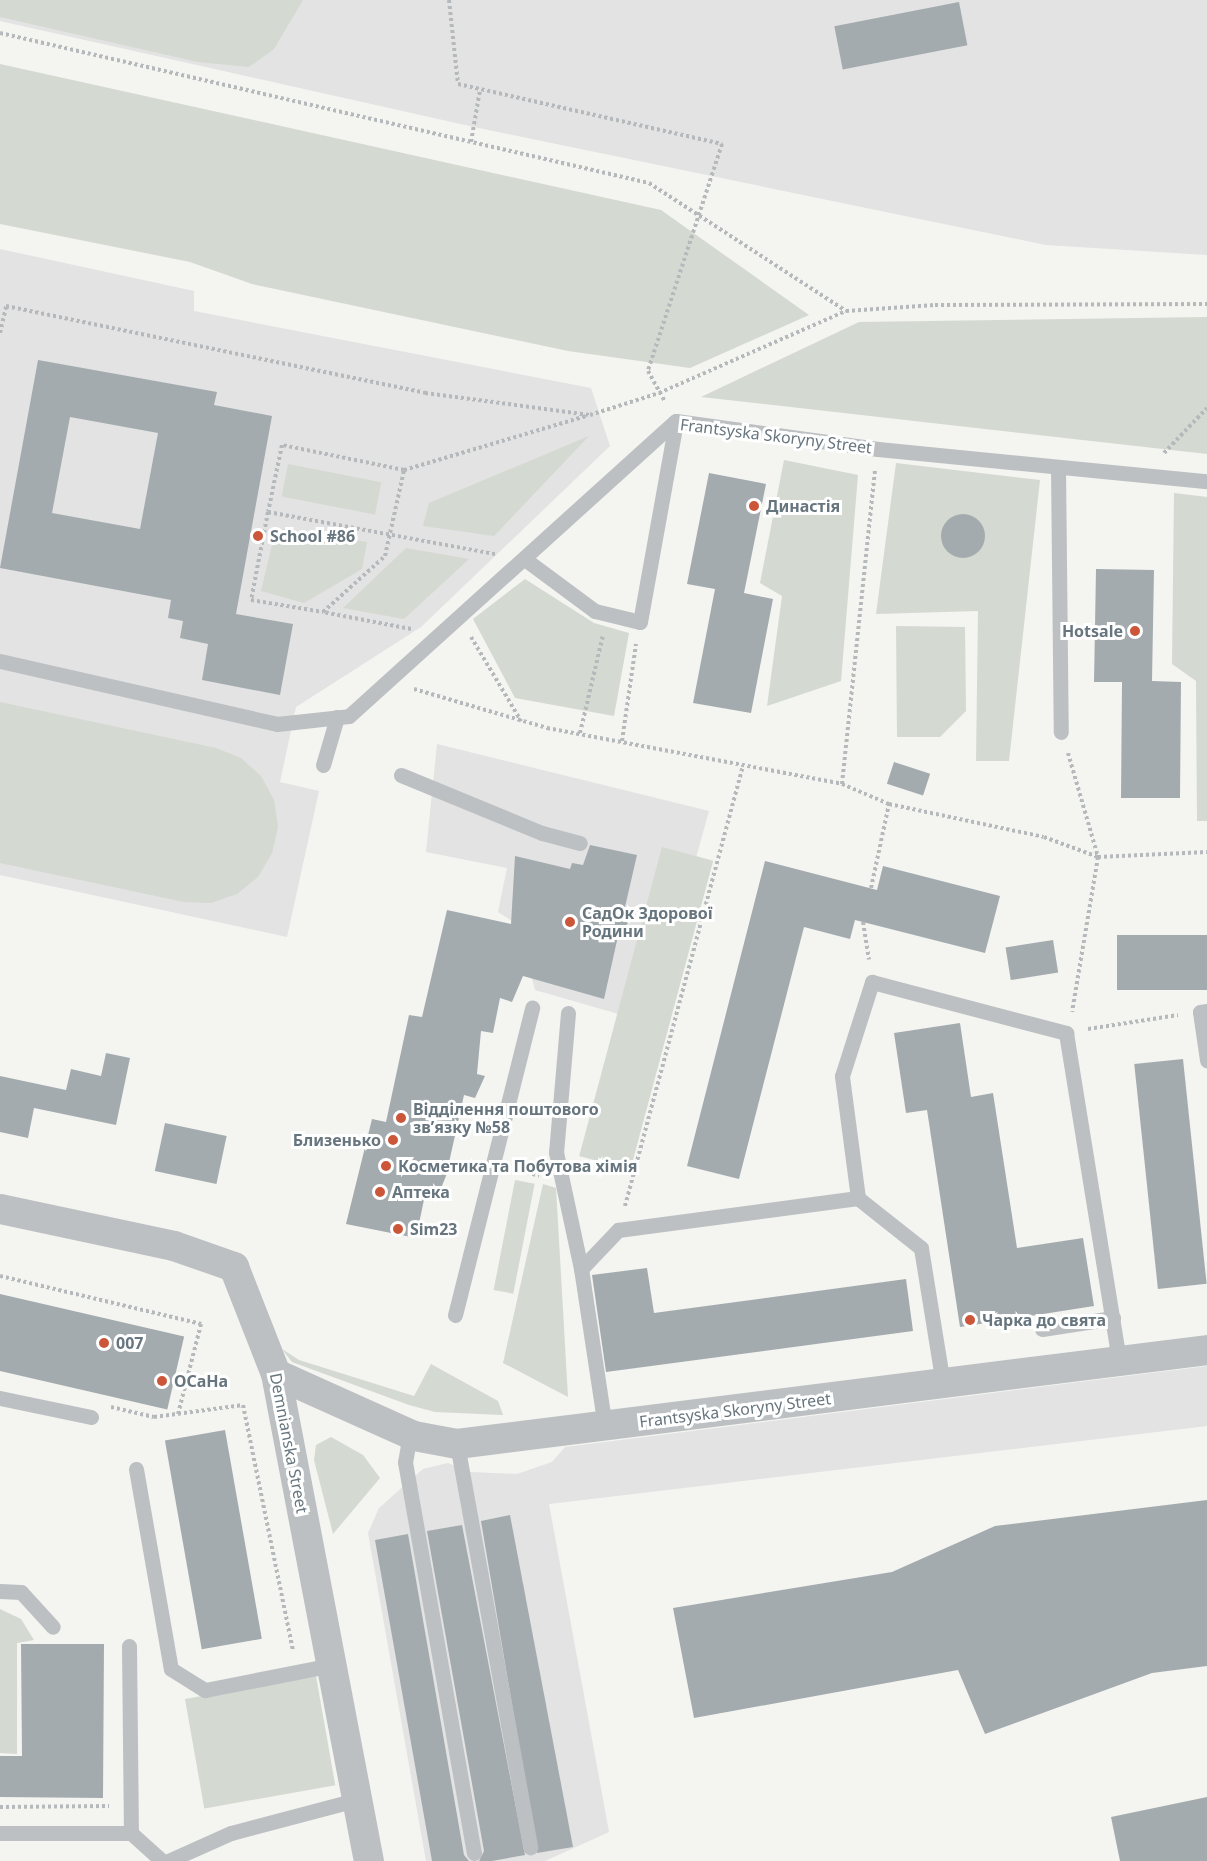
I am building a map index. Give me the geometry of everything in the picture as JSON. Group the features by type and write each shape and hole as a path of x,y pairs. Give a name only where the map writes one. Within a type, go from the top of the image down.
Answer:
{"street":[{"name":"Demnianska Street","path":"0,1209 174,1246 234,1267 276,1374 360,1799 369,1861"},
{"name":"Frantsyska Skoryny Street","path":"276,1374 410,1434 456,1444 1207,1350"}],"lane":[{"name":"Frantsyska Skoryny Street","path":"0,661 277,724 349,716 460,620 676,421 878,449 1207,481"},
{"path":"526,560 595,611 640,622 676,421"},
{"path":"1058,466 1061,732"},
{"path":"323,765 337,717"},
{"path":"401,775 542,833 580,843"},
{"path":"943,1383 921,1248 858,1198 842,1076 872,982 1066,1033 1119,1361"},
{"path":"455,1315 532,1008"},
{"path":"1204,1011 1207,1060"},
{"path":"568,1013 556,1152 581,1269 605,1426"},
{"path":"581,1269 618,1230 858,1198"},
{"path":"1042,1329 1113,1318"},
{"path":"0,1398 91,1417"},
{"path":"410,1434 405,1462 474,1853"},
{"path":"456,1444 530,1847"},
{"path":"136,1469 171,1670 205,1690 332,1665"},
{"path":"0,1591 21,1592 53,1627"},
{"path":"129,1646 131,1833"},
{"path":"168,1861 231,1833 360,1799"},
{"path":"0,1833 131,1833 162,1861"}],"path":[{"path":"449,0 458,84 722,144 648,371 676,421"},
{"path":"0,33 649,183 846,311"},
{"path":"471,142 480,90"},
{"path":"443,635 251,600 282,445 404,470 659,393 846,311 935,305 1207,304"},
{"path":"0,333 6,306 425,393 590,415"},
{"path":"1143,475 1207,408"},
{"path":"842,784 878,449"},
{"path":"323,612 385,556 404,470"},
{"path":"268,512 526,560"},
{"path":"580,734 607,614"},
{"path":"460,620 521,722"},
{"path":"622,741 640,622"},
{"path":"389,681 521,722 842,784 889,804 1044,837 1098,857 1207,852"},
{"path":"1061,732 1098,857 1079,987 1066,1033 1204,1011"},
{"path":"618,1230 743,766"},
{"path":"871,888 889,804"},
{"path":"863,922 872,982"},
{"path":"0,1276 201,1324 178,1414 243,1405 298,1672"},
{"path":"0,1807 131,1806"}],"shaded area":[{"path":"0,0 1207,0 1207,255 1046,245 474,127 0,21"},
{"path":"0,0 303,0 274,49 249,67 198,62 0,17"},
{"path":"0,64 661,210 809,315 690,368 568,351 252,284 190,262 0,224"},
{"name":"School #86","path":"0,249 194,291 194,311 591,388 610,446 421,627 296,707 280,782 319,791 287,937 0,875"},
{"path":"1207,317 1207,454 701,397 859,322"},
{"path":"589,436 494,536 423,526 429,503"},
{"path":"784,460 858,475 841,681 767,706 782,596 760,583"},
{"path":"896,463 1040,480 1009,761 976,761 978,611 876,614"},
{"path":"288,464 381,482 375,515 282,496"},
{"path":"1174,493 1207,497 1207,821 1197,821 1196,681 1172,664"},
{"path":"276,528 367,542 362,569 304,603 261,591"},
{"path":"406,548 469,559 404,619 343,608"},
{"path":"525,579 594,623 629,633 614,716 515,698 473,619"},
{"path":"896,626 965,627 966,711 940,737 897,737"},
{"path":"0,702 216,748 241,758 261,776 274,800 278,827 272,853 258,877 237,894 211,903 184,902 0,863"},
{"path":"437,744 709,811 650,1023 535,990 518,925 498,912 507,868 426,852"},
{"path":"662,847 713,861 630,1170 579,1156"},
{"path":"515,1180 535,1184 513,1294 494,1290"},
{"path":"543,1184 556,1188 568,1397 503,1363"},
{"path":"282,1349 299,1360 414,1396 431,1364 498,1401 503,1415 435,1412 409,1405 292,1362"},
{"path":"1207,1366 1207,1426 549,1504 609,1832 545,1861 426,1861 368,1533 379,1508 423,1469 448,1463 470,1472 517,1474 552,1462 565,1447"},
{"path":"331,1437 363,1455 380,1478 333,1534 314,1460 316,1445"},
{"path":"0,1609 21,1619 34,1640 17,1643 17,1754 0,1753"},
{"path":"316,1676 335,1785 204,1808 185,1699"}],"building":[{"path":"959,2 967,45 843,69 834,26"},
{"path":"38,360 217,392 214,405 272,416 236,614 293,624 280,695 202,680 208,644 180,638 183,621 168,618 171,600 0,568","holes":["70,417 158,433 140,529 52,513"]},
{"path":"709,473 766,484 744,593 773,599 751,713 693,703 715,589 687,584"},
{"path":"963,514 978,521 985,536 978,551 963,558 948,551 941,536 948,521"},
{"path":"1096,569 1154,570 1152,681 1181,682 1180,798 1121,798 1122,682 1094,682"},
{"path":"894,762 930,774 923,796 887,784"},
{"path":"590,845 637,855 622,920 628,923 618,936 604,999 523,976 512,1002 500,998 493,1033 481,1031 477,1074 485,1076 475,1098 464,1095 446,1176 439,1193 426,1190 416,1238 346,1224 372,1119 386,1122 409,1015 422,1017 447,910 511,924 515,856 570,869 572,863 583,865"},
{"path":"765,861 877,890 883,866 1000,896 985,953 855,920 850,939 804,927 739,1179 687,1166"},
{"path":"1117,935 1207,935 1207,990 1117,990"},
{"path":"1053,940 1058,973 1011,980 1006,948"},
{"path":"960,1023 971,1097 993,1093 1017,1248 1083,1238 1094,1306 960,1327 927,1110 906,1113 894,1033"},
{"path":"106,1053 130,1058 116,1125 34,1108 28,1138 0,1132 0,1076 66,1090 71,1069 101,1076"},
{"path":"1183,1059 1207,1284 1158,1289 1134,1064"},
{"path":"165,1123 227,1136 216,1184 155,1171"},
{"path":"647,1268 654,1313 906,1279 913,1331 606,1372 592,1275"},
{"path":"0,1294 184,1337 167,1410 0,1371"},
{"path":"225,1430 262,1639 202,1649 165,1441"},
{"path":"1207,1500 1207,1666 1152,1673 985,1734 958,1670 694,1718 673,1608 892,1572 995,1526"},
{"path":"510,1515 573,1847 537,1853 481,1521"},
{"path":"462,1525 525,1855 492,1861 479,1861 484,1851 427,1531"},
{"path":"408,1534 464,1855 469,1861 432,1861 375,1540"},
{"path":"21,1644 104,1644 103,1798 0,1797 0,1756 22,1756"},
{"path":"1207,1797 1207,1861 1120,1861 1111,1817"}],"place":[{"name":"Династія","path":"754,506"},
{"name":"School #86","path":"258,536"},
{"name":"Hotsale","path":"1135,631"},
{"name":"СадОк Здорової Родини","path":"570,922"},
{"name":"Відділення поштового зв’язку №58","path":"401,1118"},
{"name":"Близенько","path":"393,1140"},
{"name":"Косметика та Побутова хімія","path":"386,1166"},
{"name":"Аптека","path":"380,1192"},
{"name":"Sim23","path":"398,1229"},
{"name":"Чарка до свята","path":"970,1320"},
{"name":"007","path":"104,1343"},
{"name":"ОСаНа","path":"162,1381"}]}
